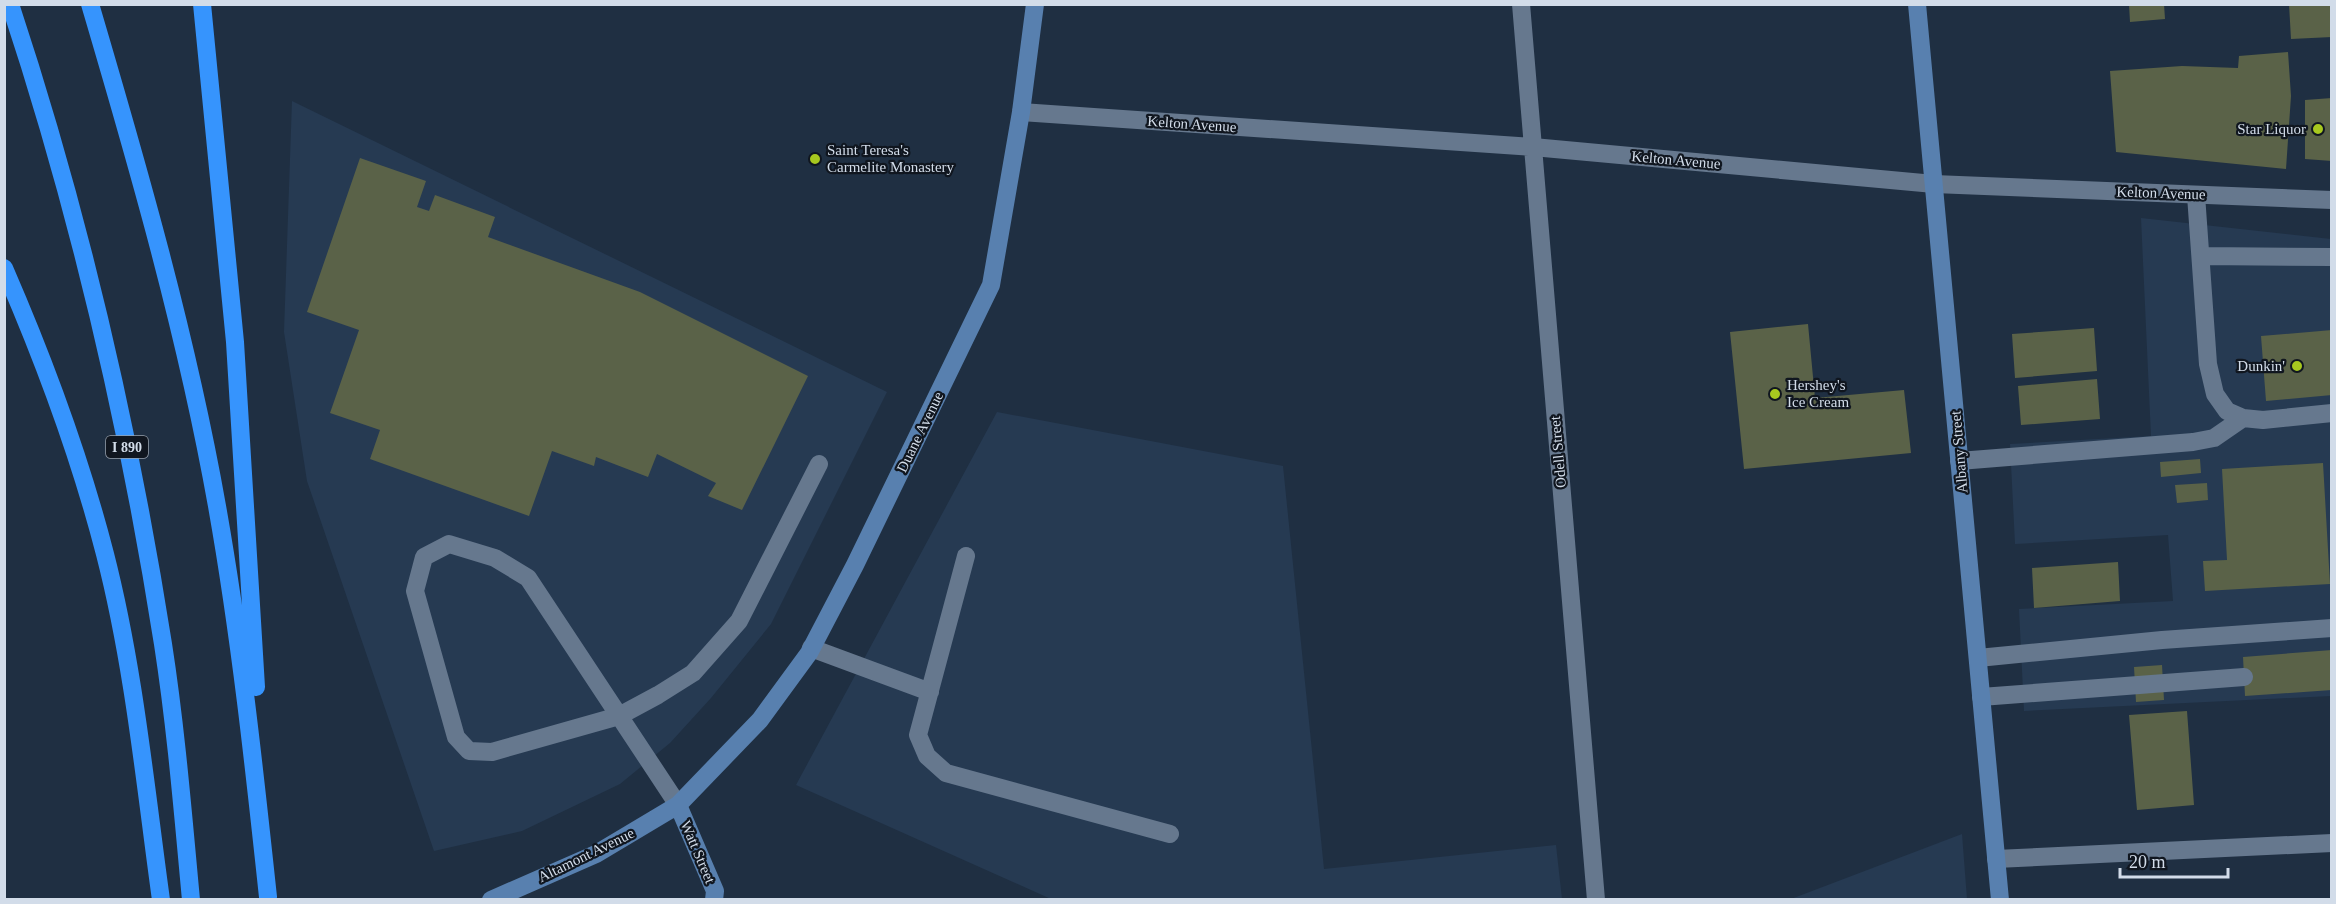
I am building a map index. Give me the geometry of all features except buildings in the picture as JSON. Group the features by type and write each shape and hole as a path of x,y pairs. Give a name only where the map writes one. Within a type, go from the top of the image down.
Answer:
{"highway":[{"name":"I 890","path":"10,4 85,264 142,518 165,658 191,900"},
{"path":"90,4 158,245 190,375 217,504 238,635 268,898"},
{"path":"202,4 236,354 268,898"},
{"path":"4,268 44,366 87,491 105,554 132,691 161,900"}],"main road":[{"name":"Duane Avenue","path":"678,805 760,720 811,648 855,565 991,285 1021,112 1035,4"},
{"name":"Albany Street","path":"1917,4 2000,900"},
{"name":"Altamont Avenue","path":"491,900 596,854 678,805"},
{"name":"Watt Street","path":"678,805 715,891 714,900"}],"street":[{"name":"Odell Street","path":"1521,4 1596,900"},
{"name":"Kelton Avenue","path":"1021,112 1533,147 1934,184 2331,200"},
{"path":"2196,195 2208,364 2215,394 2227,411 2243,418 2263,420 2331,413"},
{"path":"2200,256 2331,257"},
{"path":"1959,461 2193,442 2214,438 2243,418"},
{"path":"678,805 619,716 528,578 495,558 449,544 424,556 415,591 456,737 469,751 492,752 619,716 658,696 693,673 739,621 819,465"},
{"path":"966,556 918,735 927,756 946,773 1170,834"},
{"path":"1978,658 2162,640 2331,628"},
{"path":"811,648 930,692"},
{"path":"1981,697 2244,676"},
{"path":"1996,859 2331,843"}],"shaded area":[{"path":"292,101 887,392 771,624 711,698 670,743 620,784 522,831 434,851 307,481 284,332"},
{"path":"2141,218 2331,239 2331,696 2024,711 2019,609 2173,601 2168,535 2015,544 2010,444 2151,436"},
{"path":"997,412 1283,466 1324,869 1556,845 1562,899 1051,899 796,785"},
{"path":"1962,834 1967,899 1791,899"}],"place":[{"name":"Star Liquor","path":"2318,129"},
{"name":"Saint Teresa's Carmelite Monastery","path":"815,159"},
{"name":"Dunkin'","path":"2297,366"},
{"name":"Hershey's Ice Cream","path":"1775,394"}]}
